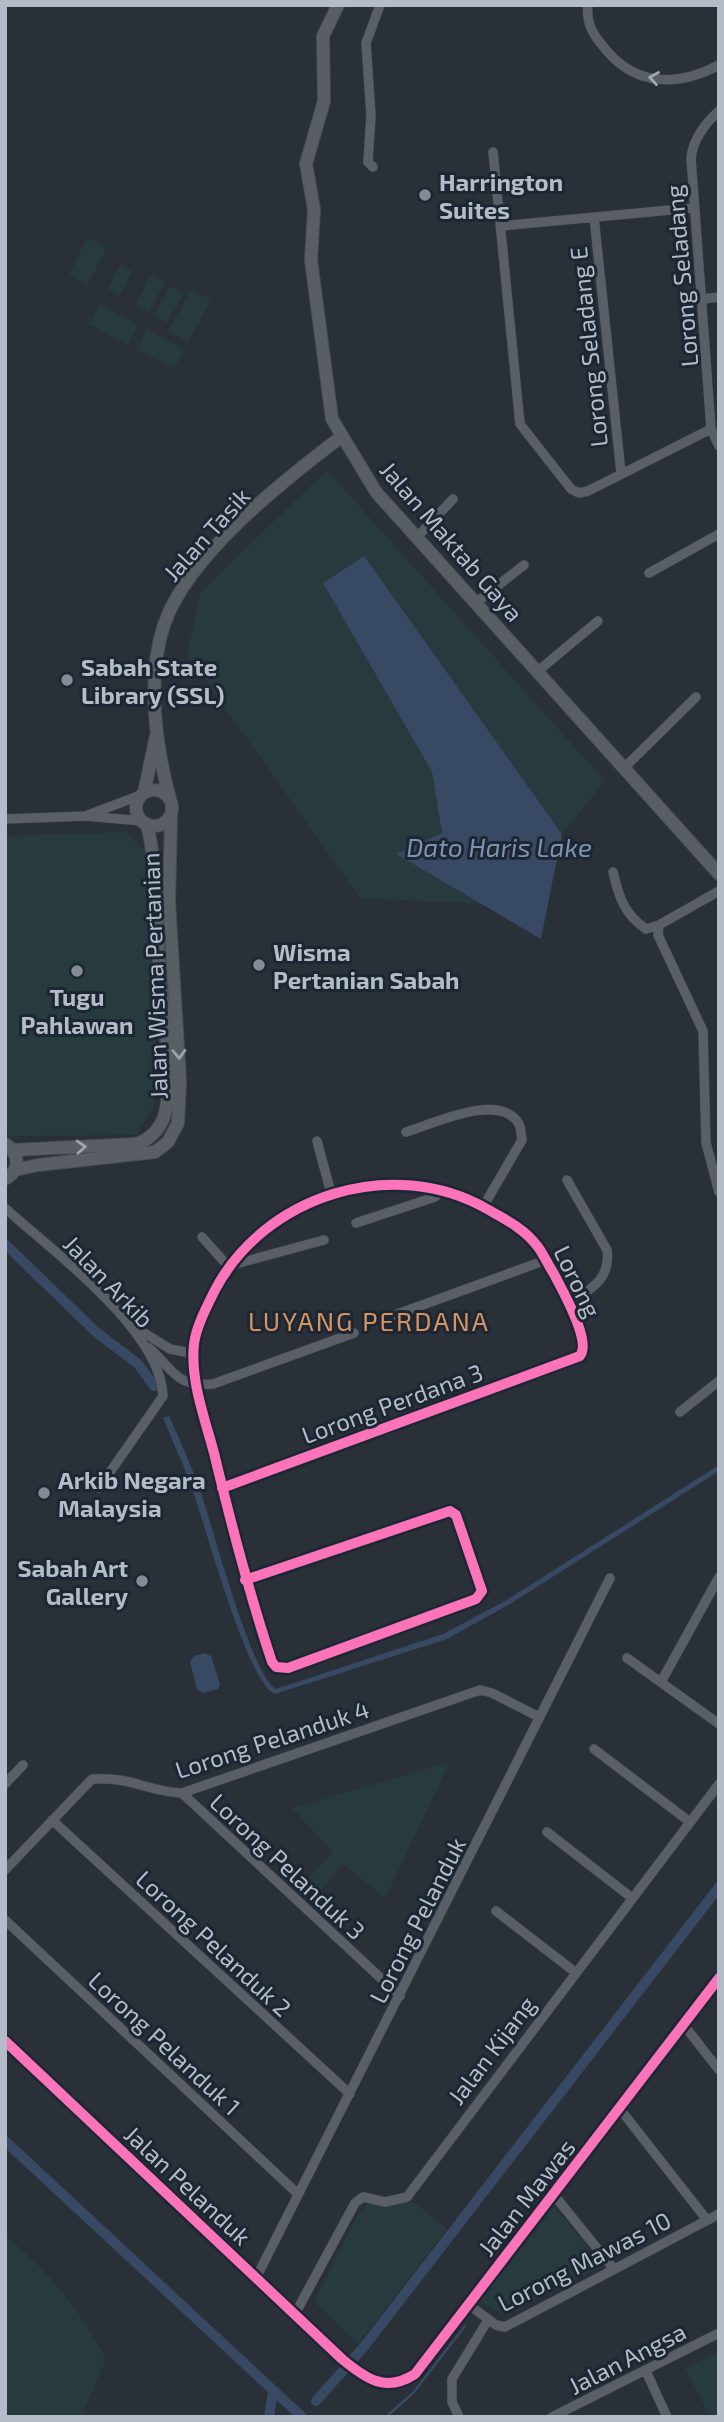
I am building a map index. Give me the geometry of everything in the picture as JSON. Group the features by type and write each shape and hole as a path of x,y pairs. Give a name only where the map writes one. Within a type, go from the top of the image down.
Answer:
{"street":[{"name":"Jalan Maktab Gaya","path":"338,5 323,36 322,116 306,164 314,209 311,260 326,391 332,419 376,492 719,874"},
{"path":"373,167 368,162 371,115 366,43 380,5"},
{"path":"588,5 588,23 595,36 620,65 635,74 676,81 691,79 719,65"},
{"name":"Lorong Seladang","path":"719,111 709,119 692,146 692,208 702,299 711,429 719,446"},
{"path":"493,152 520,424 571,489 579,493 587,491 711,429"},
{"path":"501,226 692,208"},
{"name":"Lorong Seladang E","path":"594,217 621,473"},
{"path":"702,299 719,297"},
{"name":"Jalan Tasik","path":"143,794 157,732 159,644 175,599 202,562 253,510 291,475 341,437"},
{"path":"417,537 453,499"},
{"path":"649,573 719,534"},
{"path":"477,602 524,565"},
{"path":"538,671 598,621"},
{"path":"623,769 696,697"},
{"name":"Jalan Tasik","path":"157,732 170,799"},
{"path":"5,819 86,816 163,824 171,815 170,799 160,791 143,794 86,816"},
{"path":"143,794 136,808 144,822"},
{"name":"Jalan Wisma Pertanian","path":"8,1178 38,1165 145,1155 162,1148 174,1131 179,1110 180,1081 169,902 171,815"},
{"name":"Jalan Wisma Pertanian","path":"9,1147 136,1144 148,1139 162,1121 167,1099 155,867 144,822"},
{"path":"613,872 620,898 629,916 646,929 659,925 719,891"},
{"path":"659,925 661,945 703,1031 706,1143 719,1192"},
{"path":"406,1132 485,1107 505,1112 519,1124 522,1140 483,1206"},
{"path":"317,1141 331,1194"},
{"path":"8,1178 17,1160 9,1147"},
{"path":"567,1180 607,1251 608,1260 600,1283 570,1303"},
{"name":"Lorong","path":"244,1580 453,1512 482,1591 476,1600 288,1668 282,1669 272,1662 244,1580 197,1385 194,1343 211,1297 228,1266 272,1224 296,1209 331,1194 371,1185 442,1190 483,1206 515,1224 537,1245 570,1303 584,1344 584,1351 575,1358"},
{"path":"356,1223 435,1197 442,1190"},
{"name":"Jalan Arkib","path":"5,1200 16,1215 132,1325 157,1369 163,1396 99,1488"},
{"name":"Jalan Arkib","path":"5,1208 16,1215"},
{"path":"202,1237 228,1266 324,1240"},
{"path":"395,1315 546,1260"},
{"path":"132,1325 170,1349 195,1354"},
{"path":"145,1345 181,1382 197,1385 214,1384 354,1333"},
{"path":"161,1343 194,1343"},
{"name":"Lorong Perdana 3","path":"222,1488 575,1358"},
{"path":"680,1412 719,1381"},
{"path":"661,1682 719,1577"},
{"name":"Lorong Pelanduk","path":"256,2277 610,1578"},
{"path":"627,1658 719,1724"},
{"name":"Lorong Pelanduk 4","path":"5,1870 92,1779 129,1779 169,1792 182,1793 480,1690 486,1690 539,1717"},
{"path":"594,1749 690,1822"},
{"path":"5,1784 23,1765"},
{"name":"Jalan Kijang","path":"295,2314 355,2203 363,2197 385,2202 407,2197 719,1784"},
{"name":"Lorong Pelanduk 3","path":"182,1793 400,1996"},
{"name":"Lorong Pelanduk 2","path":"52,1820 350,2094"},
{"path":"547,1832 632,1898"},
{"path":"496,1911 575,1972"},
{"name":"Lorong Pelanduk 1","path":"5,1920 298,2194"},
{"name":"Jalan Mawas","path":"342,2359 365,2378 392,2384 415,2374 719,1978"},
{"path":"682,2024 719,2070"},
{"name":"Jalan Pelanduk","path":"5,2041 342,2359"},
{"path":"620,2109 707,2220"},
{"path":"554,2195 613,2268"},
{"name":"Lorong Mawas 10","path":"470,2305 488,2320 505,2327 719,2214"},
{"path":"459,2417 452,2402 452,2379 488,2320"},
{"name":"Jalan Angsa","path":"552,2417 565,2414 719,2333"},
{"path":"646,2371 667,2417"}],"green space":[{"path":"87,238 107,247 88,285 69,275"},
{"path":"120,265 132,271 120,295 108,289"},
{"path":"151,275 165,282 149,312 136,305"},
{"path":"170,286 184,293 167,323 154,316"},
{"path":"192,289 211,300 188,342 168,331"},
{"path":"100,304 138,325 128,345 89,324"},
{"path":"147,329 184,350 174,369 137,349"},
{"path":"327,470 605,781 562,834 364,556 323,583 432,772 442,833 396,854 481,904 360,898 187,654 201,592"},
{"path":"125,832 146,852 155,961 155,1103 137,1135 5,1136 5,836"},
{"path":"450,1762 385,1898 343,1864 321,1891 307,1880 333,1852 292,1808"},
{"path":"374,2198 413,2202 447,2229 358,2344 314,2302 358,2214"},
{"path":"553,2205 603,2266 503,2315 480,2301"},
{"path":"5,2235 37,2264 62,2292 106,2359 81,2417 5,2417"},
{"path":"719,2352 719,2417 710,2417 685,2368"}],"water":[{"name":"Dato Haris Lake","path":"364,556 562,834 541,939 396,854 442,833 432,772 323,583"},
{"path":"169,1416 200,1490 244,1629 266,1678 276,1689 443,1634 507,1600 719,1465 719,1471 510,1604 447,1639 275,1694 264,1684 240,1634 190,1483 163,1418"},
{"path":"205,1653 211,1656 220,1684 218,1689 203,1693 197,1689 190,1662 194,1656"}],"waterway":[{"path":"5,1244 96,1332 138,1364 154,1386"},
{"path":"316,2401 363,2348 719,1887"},
{"path":"5,2141 302,2417"},
{"path":"386,2417 413,2393 465,2326"},
{"path":"269,2417 273,2392"}],"cycle path":[{"path":"222,1488 580,1356 583,1349 582,1339 574,1315 538,1247 508,1221 450,1193 412,1186 373,1186 334,1194 298,1208 265,1230 237,1257 215,1290 199,1324 194,1344 194,1371 220,1480 227,1506 241,1558 248,1584 272,1662 276,1667 288,1668 476,1599 482,1591 456,1515 450,1511 245,1580"},
{"path":"5,2041 342,2359 368,2378 385,2383 405,2380 415,2374 719,1978"}],"place":[{"name":"Harrington Suites","path":"425,195"},
{"name":"Sabah State Library (SSL)","path":"67,680"},
{"name":"Wisma Pertanian Sabah","path":"259,965"},
{"name":"Tugu Pahlawan","path":"77,971"},
{"name":"Arkib Negara Malaysia","path":"44,1493"},
{"name":"Sabah Art Gallery","path":"142,1581"}],"district":[{"name":"LUYANG PERDANA","path":"369,1320"}]}
